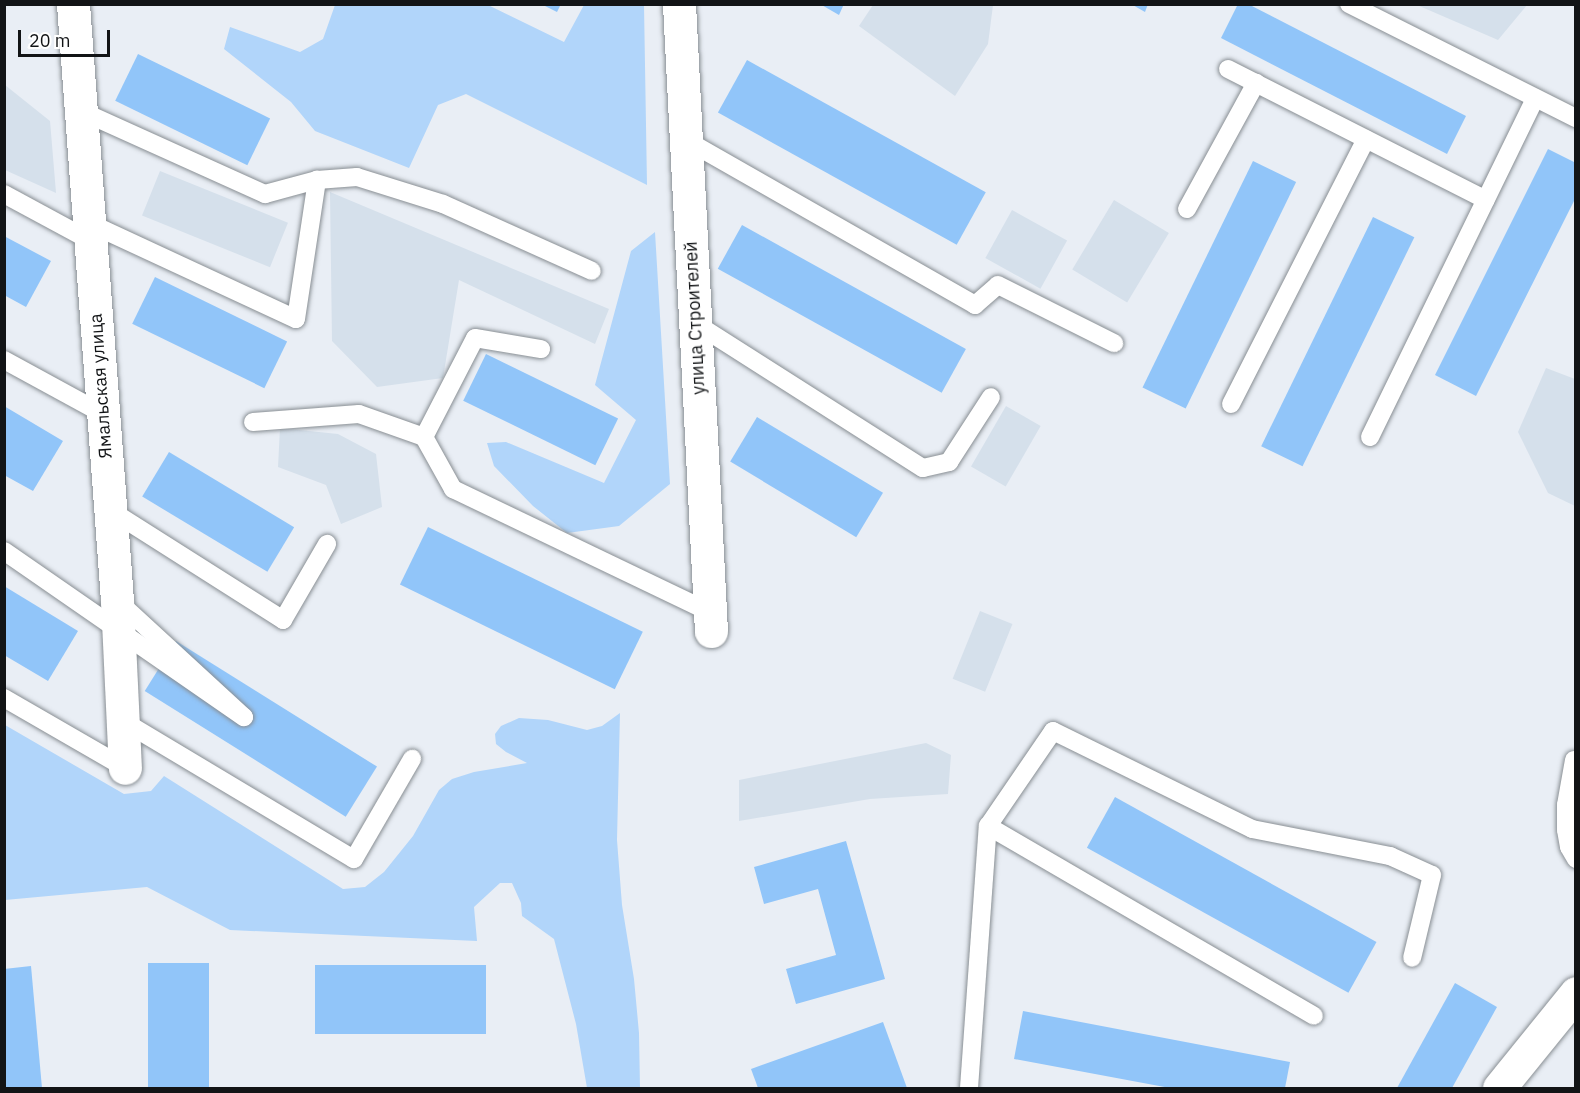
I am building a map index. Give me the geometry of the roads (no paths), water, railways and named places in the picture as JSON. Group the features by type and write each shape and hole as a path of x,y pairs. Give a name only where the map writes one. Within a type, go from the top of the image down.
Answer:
{"street":[{"name":"Ямальская улица","path":"73,4 117,600 125,768"},
{"name":"улица Строителей","path":"679,4 711,622"},
{"path":"1499,1089 1575,993"}],"lane":[{"path":"1349,4 1575,118"},
{"path":"1228,69 1485,200"},
{"path":"1187,209 1256,83"},
{"path":"1370,437 1535,98"},
{"path":"81,111 265,194 317,180 357,177 443,204 592,271"},
{"path":"1231,404 1366,139"},
{"path":"686,140 975,305 998,285 1114,343"},
{"path":"4,194 296,319 317,180"},
{"path":"695,323 923,468 949,462 991,397"},
{"path":"424,437 475,338 541,349"},
{"path":"4,360 103,414"},
{"path":"253,422 359,414 424,437 453,489 711,622"},
{"path":"110,510 283,620 327,544"},
{"path":"4,551 244,717 117,600"},
{"path":"4,698 125,768"},
{"path":"123,721 354,859 412,759"},
{"path":"969,1089 988,826 1053,731 1252,829 1390,856 1432,875 1412,958"},
{"path":"1574,760 1566,805 1566,830 1569,847 1575,859"},
{"path":"988,826 1314,1016"}]}
